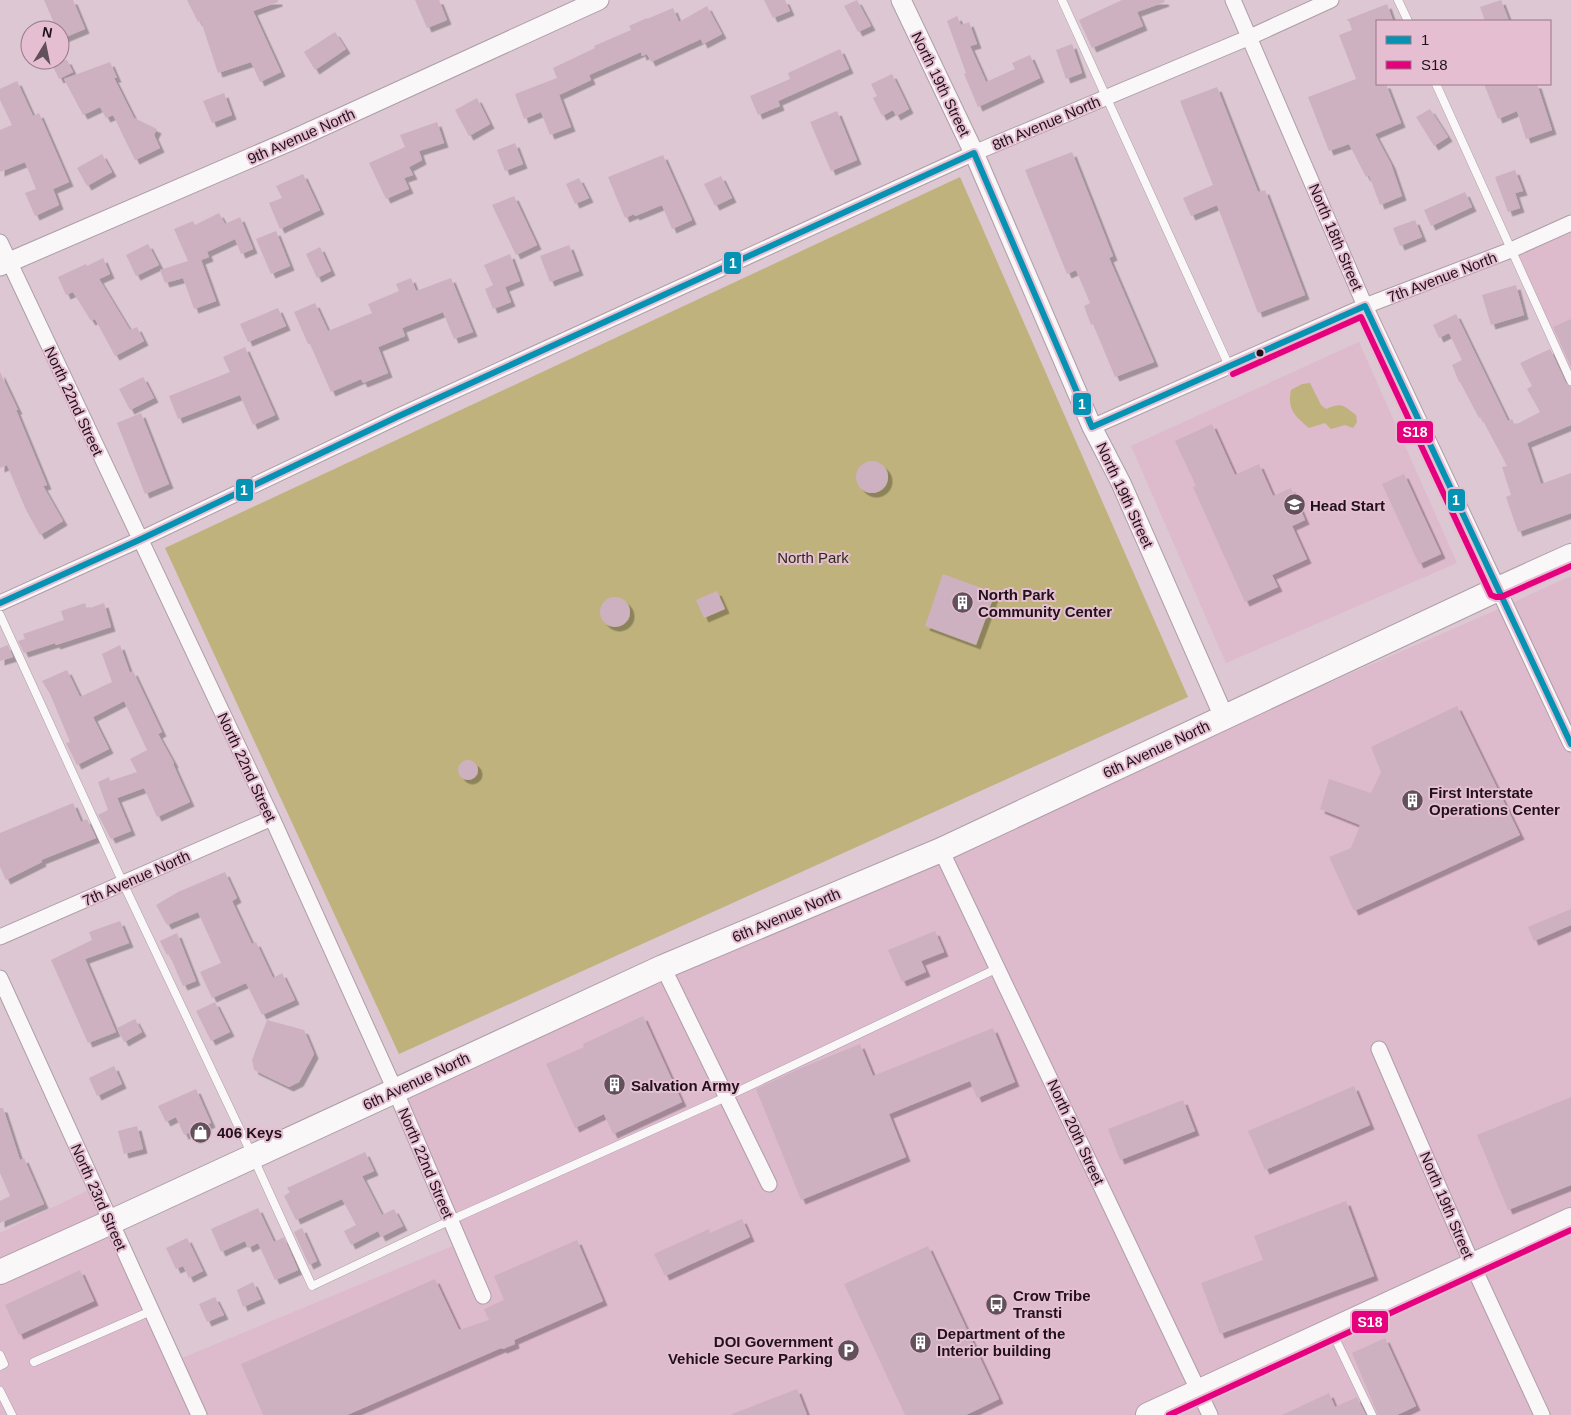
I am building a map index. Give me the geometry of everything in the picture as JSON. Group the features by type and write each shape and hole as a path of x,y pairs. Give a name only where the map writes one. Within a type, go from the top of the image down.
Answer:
{"main road":[{"name":"6th Avenue North","path":"0,1272 663,967 941,850 1571,556"},
{"path":"1148,1415 1571,1220"}],"street":[{"name":"9th Avenue North","path":"5,264 290,141 599,0"},
{"name":"North 19th Street","path":"901,0 974,154 1092,427 1121,483 1224,717"},
{"name":"North 18th Street","path":"1233,0 1365,306 1571,744"},
{"name":"8th Avenue North","path":"0,604 398,416 974,154 1250,38 1331,0"},
{"name":"7th Avenue North","path":"1092,427 1365,306 1511,250 1571,222"},
{"name":"North 22nd Street","path":"0,242 5,264 272,818 395,1090 483,1296"},
{"name":"7th Avenue North","path":"0,937 272,818"},
{"name":"North 20th Street","path":"941,850 1210,1415"},
{"path":"663,967 769,1184"},
{"name":"North 23rd Street","path":"0,978 198,1415"},
{"name":"North 19th Street","path":"1379,1048 1473,1266 1542,1415"}],"lane":[{"path":"1062,0 1230,366"},
{"path":"1398,0 1408,20"},
{"path":"1436,85 1571,381"},
{"path":"0,615 312,1286 451,1220 726,1096 998,968"},
{"path":"34,1362 151,1311"},
{"path":"1331,1330 1372,1415"},
{"path":"0,1355 4,1364 0,1366"},
{"path":"0,1391 12,1415"}],"shaded area":[{"path":"1571,223 1571,381 1511,250"},
{"name":"Head Start","path":"1359,342 1457,563 1226,663 1131,446"},
{"path":"1571,576 1571,1415 0,1415 0,1233 95,1187 175,1361 460,1243 395,1090"}],"green space":[{"name":"North Park","path":"960,177 1188,697 399,1054 165,548"},
{"path":"1310,383 1321,405 1326,409 1339,405 1356,415 1357,422 1353,428 1345,425 1331,429 1325,423 1309,428 1300,420 1291,408 1291,390 1302,384"}],"building":[{"path":"44,0 73,0 85,29 70,35 70,20 53,20"},
{"path":"187,0 278,0 278,2 253,11 281,72 260,82 251,62 218,73 201,21 198,22"},
{"path":"415,0 439,0 447,20 427,28"},
{"path":"764,0 785,0 790,11 773,18"},
{"path":"857,0 871,26 858,32 844,6"},
{"path":"1122,0 1164,0 1165,2 1137,12 1143,26 1092,48 1079,20"},
{"path":"1501,0 1509,20 1485,20 1480,7"},
{"path":"1387,4 1393,20 1376,20 1376,85 1386,85 1401,123 1375,134 1391,164 1402,196 1380,205 1369,175 1366,177 1349,144 1329,151 1308,97 1356,79 1339,35 1352,30 1349,21 1346,20"},
{"path":"707,6 722,34 703,44 701,39 651,62 647,54 642,56 641,52 589,75 591,80 559,95 571,127 550,135 541,112 524,119 515,94 557,78 553,68 595,48 594,46 631,30 629,26 647,18 673,8 679,22"},
{"path":"957,16 961,25 969,22 977,44 970,46 986,82 1015,69 1012,63 1030,55 1040,78 978,107 964,74 966,73 947,21"},
{"path":"335,32 346,49 315,70 304,52"},
{"path":"1072,44 1082,73 1066,79 1056,50"},
{"path":"840,49 849,69 778,101 780,106 758,115 750,96 790,79 788,73"},
{"path":"110,62 117,78 114,78 134,118 157,129 154,135 160,148 135,160 113,115 106,118 100,107 83,115 64,79"},
{"path":"70,66 73,72 59,79 55,70 70,70"},
{"path":"892,74 909,109 896,116 893,110 882,116 873,98 877,96 871,84"},
{"path":"17,81 33,116 39,113 69,182 53,189 59,205 35,216 25,193 36,189 25,162 0,172 0,130 12,125 0,100 0,89"},
{"path":"1484,85 1537,85 1552,130 1526,139 1517,111 1498,119"},
{"path":"1217,87 1258,192 1265,190 1305,295 1258,313 1217,205 1191,216 1183,198 1213,185 1180,101"},
{"path":"224,93 232,115 212,123 203,101"},
{"path":"477,98 490,124 469,136 455,110"},
{"path":"1430,109 1448,137 1434,146 1416,117"},
{"path":"837,111 857,160 831,171 810,122"},
{"path":"437,122 444,143 419,151 422,160 409,167 413,175 404,178 409,189 386,199 369,163 405,147 400,135"},
{"path":"515,143 523,164 505,171 497,150"},
{"path":"1072,152 1113,256 1109,258 1154,362 1115,377 1084,306 1090,303 1076,270 1067,274 1025,170"},
{"path":"102,154 112,172 87,186 77,168"},
{"path":"663,155 692,220 672,229 662,205 625,218 608,177"},
{"path":"1515,170 1523,191 1515,193 1520,208 1508,212 1495,177"},
{"path":"303,174 320,210 280,229 269,203 282,198 276,186"},
{"path":"721,176 732,198 715,206 704,184"},
{"path":"579,178 589,198 575,204 566,184"},
{"path":"1465,192 1472,207 1431,226 1424,210"},
{"path":"514,196 537,245 516,255 492,205"},
{"path":"219,213 225,224 240,217 253,249 241,254 235,239 207,252 209,257 201,260 216,301 194,309 183,278 165,283 160,270 188,261 174,229 193,221 195,225"},
{"path":"1415,220 1422,237 1400,246 1393,228"},
{"path":"276,231 290,266 271,274 256,239"},
{"path":"148,244 159,265 136,276 126,255"},
{"path":"569,245 579,271 550,282 540,256"},
{"path":"320,247 331,271 317,278 306,254"},
{"path":"510,254 520,281 505,287 511,302 493,309 485,289 493,285 484,265"},
{"path":"103,258 110,274 99,279 130,330 137,327 144,341 115,356 95,319 91,321 73,292 66,295 58,277"},
{"path":"411,278 416,291 451,278 473,332 454,339 443,312 402,328 405,336 378,347 388,373 363,383 361,379 331,392 294,312 315,303 328,331 372,313 368,304 399,291 396,284"},
{"path":"1516,285 1524,315 1491,325 1482,295"},
{"path":"278,308 286,326 248,342 240,324"},
{"path":"1456,314 1508,421 1512,419 1515,425 1540,412 1527,389 1532,386 1520,363 1550,349 1566,383 1571,387 1571,425 1527,443 1541,484 1571,473 1571,513 1518,532 1506,497 1511,495 1502,467 1507,466 1481,417 1479,418 1459,382 1452,365 1462,360 1449,333 1439,338 1433,325"},
{"path":"1571,319 1571,367 1553,327"},
{"path":"245,347 275,415 253,425 240,395 178,419 169,396 230,372 223,357"},
{"path":"0,372 18,410 16,410 47,485 43,486 63,521 40,535 26,510 7,465 0,468"},
{"path":"143,377 154,398 130,410 119,389"},
{"path":"141,413 169,484 145,494 117,423"},
{"path":"1212,424 1235,475 1259,464 1273,496 1291,488 1305,520 1292,526 1307,559 1272,575 1278,587 1245,602 1193,487 1196,486 1175,441"},
{"path":"872,461 878,462 883,466 887,471 887,483 883,488 878,492 872,493 866,492 861,488 857,483 856,477 857,471 861,466 866,462"},
{"path":"1404,474 1441,554 1419,564 1382,484"},
{"name":"North Park Community Center","path":"943,574 995,593 976,645 925,626"},
{"path":"717,591 725,609 704,618 696,600"},
{"path":"615,597 626,601 630,612 626,623 615,627 604,623 600,612 604,601"},
{"path":"85,603 87,609 104,603 111,627 24,653 18,641 25,639 23,634 64,620 61,611"},
{"path":"8,645 13,657 0,661 0,648"},
{"path":"120,645 130,673 133,671 162,732 158,734 174,763 190,802 157,817 144,788 117,798 131,831 111,839 98,815 108,810 98,782 109,777 110,781 137,772 130,759 147,750 124,701 93,717 109,749 77,765 66,743 70,742 50,694 42,681 67,670 80,697 112,682 102,654"},
{"name":"First Interstate Operations Center","path":"1457,706 1520,835 1354,911 1329,857 1351,848 1360,825 1320,809 1329,779 1371,793 1381,772 1371,747"},
{"path":"468,760 475,763 478,770 475,777 468,780 461,777 458,770 461,763"},
{"path":"73,803 81,822 87,819 96,838 41,860 42,862 6,880 0,867 0,833"},
{"path":"225,872 237,898 232,901 252,944 256,942 273,978 282,973 295,1000 262,1015 246,983 212,998 200,972 221,963 198,912 167,925 156,905 178,892"},
{"path":"1571,909 1571,925 1534,941 1528,927"},
{"path":"120,921 129,943 85,959 116,1032 88,1043 51,960 92,940 89,932"},
{"path":"935,931 944,952 921,961 926,972 902,982 888,950"},
{"path":"177,933 196,981 183,986 169,954 167,955 160,941"},
{"path":"215,1002 230,1032 211,1041 196,1011"},
{"name":"Salvation Army","path":"643,1016 682,1102 613,1134 604,1114 575,1128 546,1064 584,1047 583,1044"},
{"path":"135,1019 142,1032 124,1042 117,1028"},
{"path":"267,1020 304,1030 314,1054 299,1082 289,1087 254,1070 252,1060"},
{"path":"993,1028 1015,1082 977,1098 970,1081 889,1114 906,1157 801,1200 756,1089 860,1044 873,1076"},
{"path":"114,1066 122,1084 97,1096 89,1078"},
{"path":"1354,1086 1370,1125 1265,1170 1248,1131"},
{"path":"196,1089 211,1123 184,1135 176,1117 166,1122 158,1106"},
{"path":"1571,1097 1571,1185 1508,1210 1477,1135"},
{"path":"1183,1100 1195,1131 1120,1160 1108,1129"},
{"path":"0,1108 3,1108 20,1160 24,1158 44,1204 0,1223 0,1201 10,1196 0,1173"},
{"path":"137,1126 143,1149 124,1154 118,1131"},
{"path":"365,1152 374,1171 362,1176 382,1215 394,1209 403,1226 381,1237 378,1231 351,1245 344,1231 356,1225 342,1199 296,1220 284,1196 290,1192 287,1188"},
{"path":"1346,1201 1374,1276 1220,1334 1201,1283 1263,1260 1254,1236"},
{"path":"258,1208 274,1242 284,1237 298,1270 275,1280 258,1243 248,1248 245,1241 221,1252 211,1229"},
{"path":"742,1219 750,1237 665,1276 654,1254 709,1229 710,1233"},
{"path":"302,1228 317,1261 309,1265 294,1232"},
{"path":"187,1238 203,1271 189,1278 183,1266 176,1269 166,1248"},
{"path":"577,1240 603,1301 514,1340 515,1344 503,1349 501,1348 347,1415 263,1415 241,1364 435,1279 459,1330 489,1320 484,1309 504,1300 494,1276"},
{"name":"Department of the Interior building","path":"928,1246 999,1399 966,1415 905,1415 844,1284"},
{"path":"80,1270 94,1301 19,1335 5,1305"},
{"path":"253,1282 261,1299 243,1307 237,1290"},
{"path":"215,1297 224,1315 207,1322 199,1304"},
{"path":"1385,1338 1416,1406 1397,1415 1378,1415 1352,1353"},
{"path":"797,1389 807,1415 732,1415 732,1414"},
{"path":"1329,1393 1335,1407 1357,1397 1366,1415 1282,1415"}],"transit line":[{"name":"1","path":"0,603 139,540 399,416 974,153 1092,427 1365,306 1571,744"},
{"name":"S18","path":"1233,374 1361,317 1491,595 1501,597 1571,566"},
{"name":"S18","path":"1169,1415 1571,1230"}],"place":[{"name":"Head Start","path":"1294,505"},
{"name":"North Park Community Center","path":"962,603"},
{"name":"First Interstate Operations Center","path":"1413,801"},
{"name":"Salvation Army","path":"615,1085"},
{"name":"406 Keys","path":"201,1132"},
{"name":"Crow Tribe Transti","path":"997,1304"},
{"name":"Department of the Interior building","path":"921,1342"},
{"name":"DOI Government Vehicle Secure Parking","path":"849,1350"}]}
